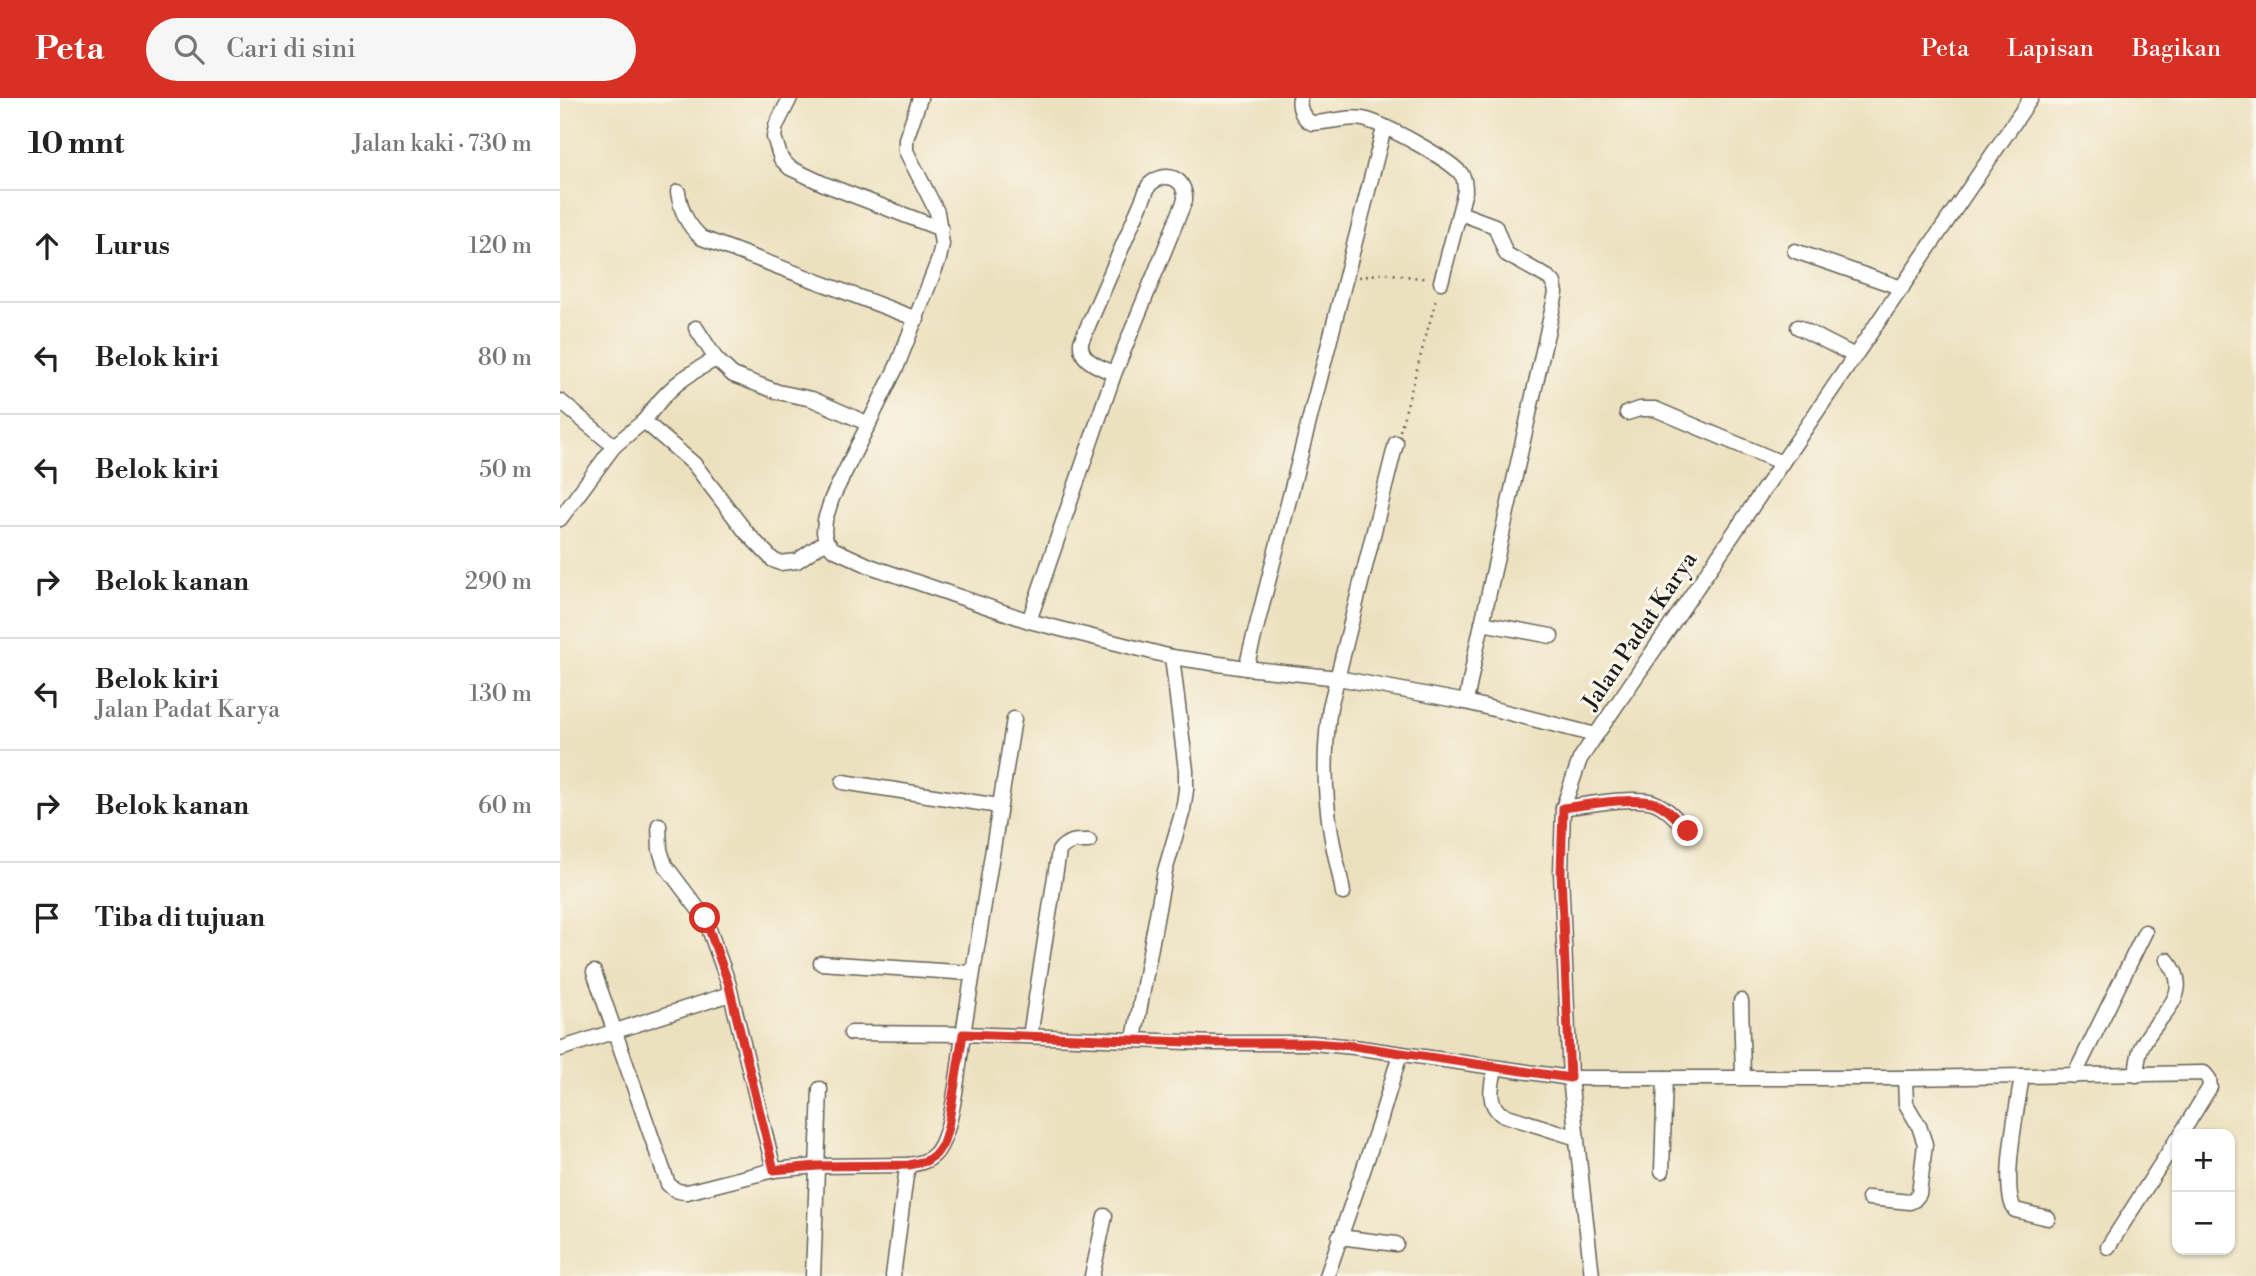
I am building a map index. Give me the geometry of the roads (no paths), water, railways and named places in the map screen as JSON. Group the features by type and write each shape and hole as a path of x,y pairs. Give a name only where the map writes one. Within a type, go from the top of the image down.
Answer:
{"street":[{"path":"790,98 776,126 774,137 781,159 790,168 824,184 941,229"},
{"path":"920,98 906,139 906,151 937,212 942,244 917,319 832,498 824,532 826,541 834,549 870,566 1029,621 1172,657 1338,678 1466,702 1596,735"},
{"path":"1300,98 1303,115 1312,123 1366,120 1419,144 1457,170 1465,184 1460,214 1441,282"},
{"name":"Jalan Padat Karya","path":"1592,1276 1570,1078 1561,873 1563,808 1580,759 2031,98"},
{"path":"1246,668 1384,128"},
{"path":"1029,621 1114,374 1185,200 1181,183 1175,178 1168,176 1149,185 1081,342 1081,352 1086,359 1114,374"},
{"path":"678,192 685,218 692,229 702,237 917,319"},
{"path":"1460,214 1495,226 1506,254 1549,278 1554,283 1556,293 1466,702"},
{"path":"1795,251 1902,288"},
{"path":"1798,327 1856,356"},
{"path":"696,328 716,359 733,375 778,391 812,399 869,424"},
{"path":"560,519 614,446 644,421 659,400 682,378 716,359"},
{"path":"560,401 614,446"},
{"path":"1627,413 1640,409 1655,409 1782,463"},
{"path":"644,421 694,464 747,532 773,560 780,563 797,561 826,541"},
{"path":"1343,893 1331,832 1325,757 1330,707 1396,443"},
{"path":"1482,623 1551,636"},
{"path":"1134,1039 1165,871 1183,810 1186,790 1172,657"},
{"path":"594,972 671,1188 687,1192 774,1170 817,1166 909,1165 926,1161 936,1154 943,1144 948,1127 1014,719"},
{"path":"843,782 999,806"},
{"path":"1563,808 1623,802 1654,803 1688,831"},
{"path":"659,825 660,850 665,865 705,918 730,994 774,1170"},
{"path":"1030,1036 1059,851 1071,841 1089,841"},
{"path":"2074,1076 2145,932"},
{"path":"2136,1075 2142,1046 2178,992 2179,980 2167,960"},
{"path":"821,964 971,973"},
{"path":"560,1049 730,994"},
{"path":"1741,1001 1743,1077"},
{"path":"851,1033 1215,1043 1312,1043 1354,1046 1570,1078 1905,1078 2204,1073 2210,1087 2184,1129"},
{"path":"1327,1276 1400,1054"},
{"path":"1495,1068 1491,1097 1496,1110 1577,1138"},
{"path":"2022,1076 2014,1129 2010,1196 2015,1210 2048,1218"},
{"path":"1662,1171 1665,1078"},
{"path":"1869,1198 1910,1202 1919,1194 1925,1144 1919,1126 1906,1104 1905,1078"},
{"path":"813,1276 820,1089"},
{"path":"2108,1247 2172,1147"},
{"path":"893,1276 903,1190 909,1165"},
{"path":"1092,1276 1105,1216"},
{"path":"1339,1237 1396,1244"}]}
